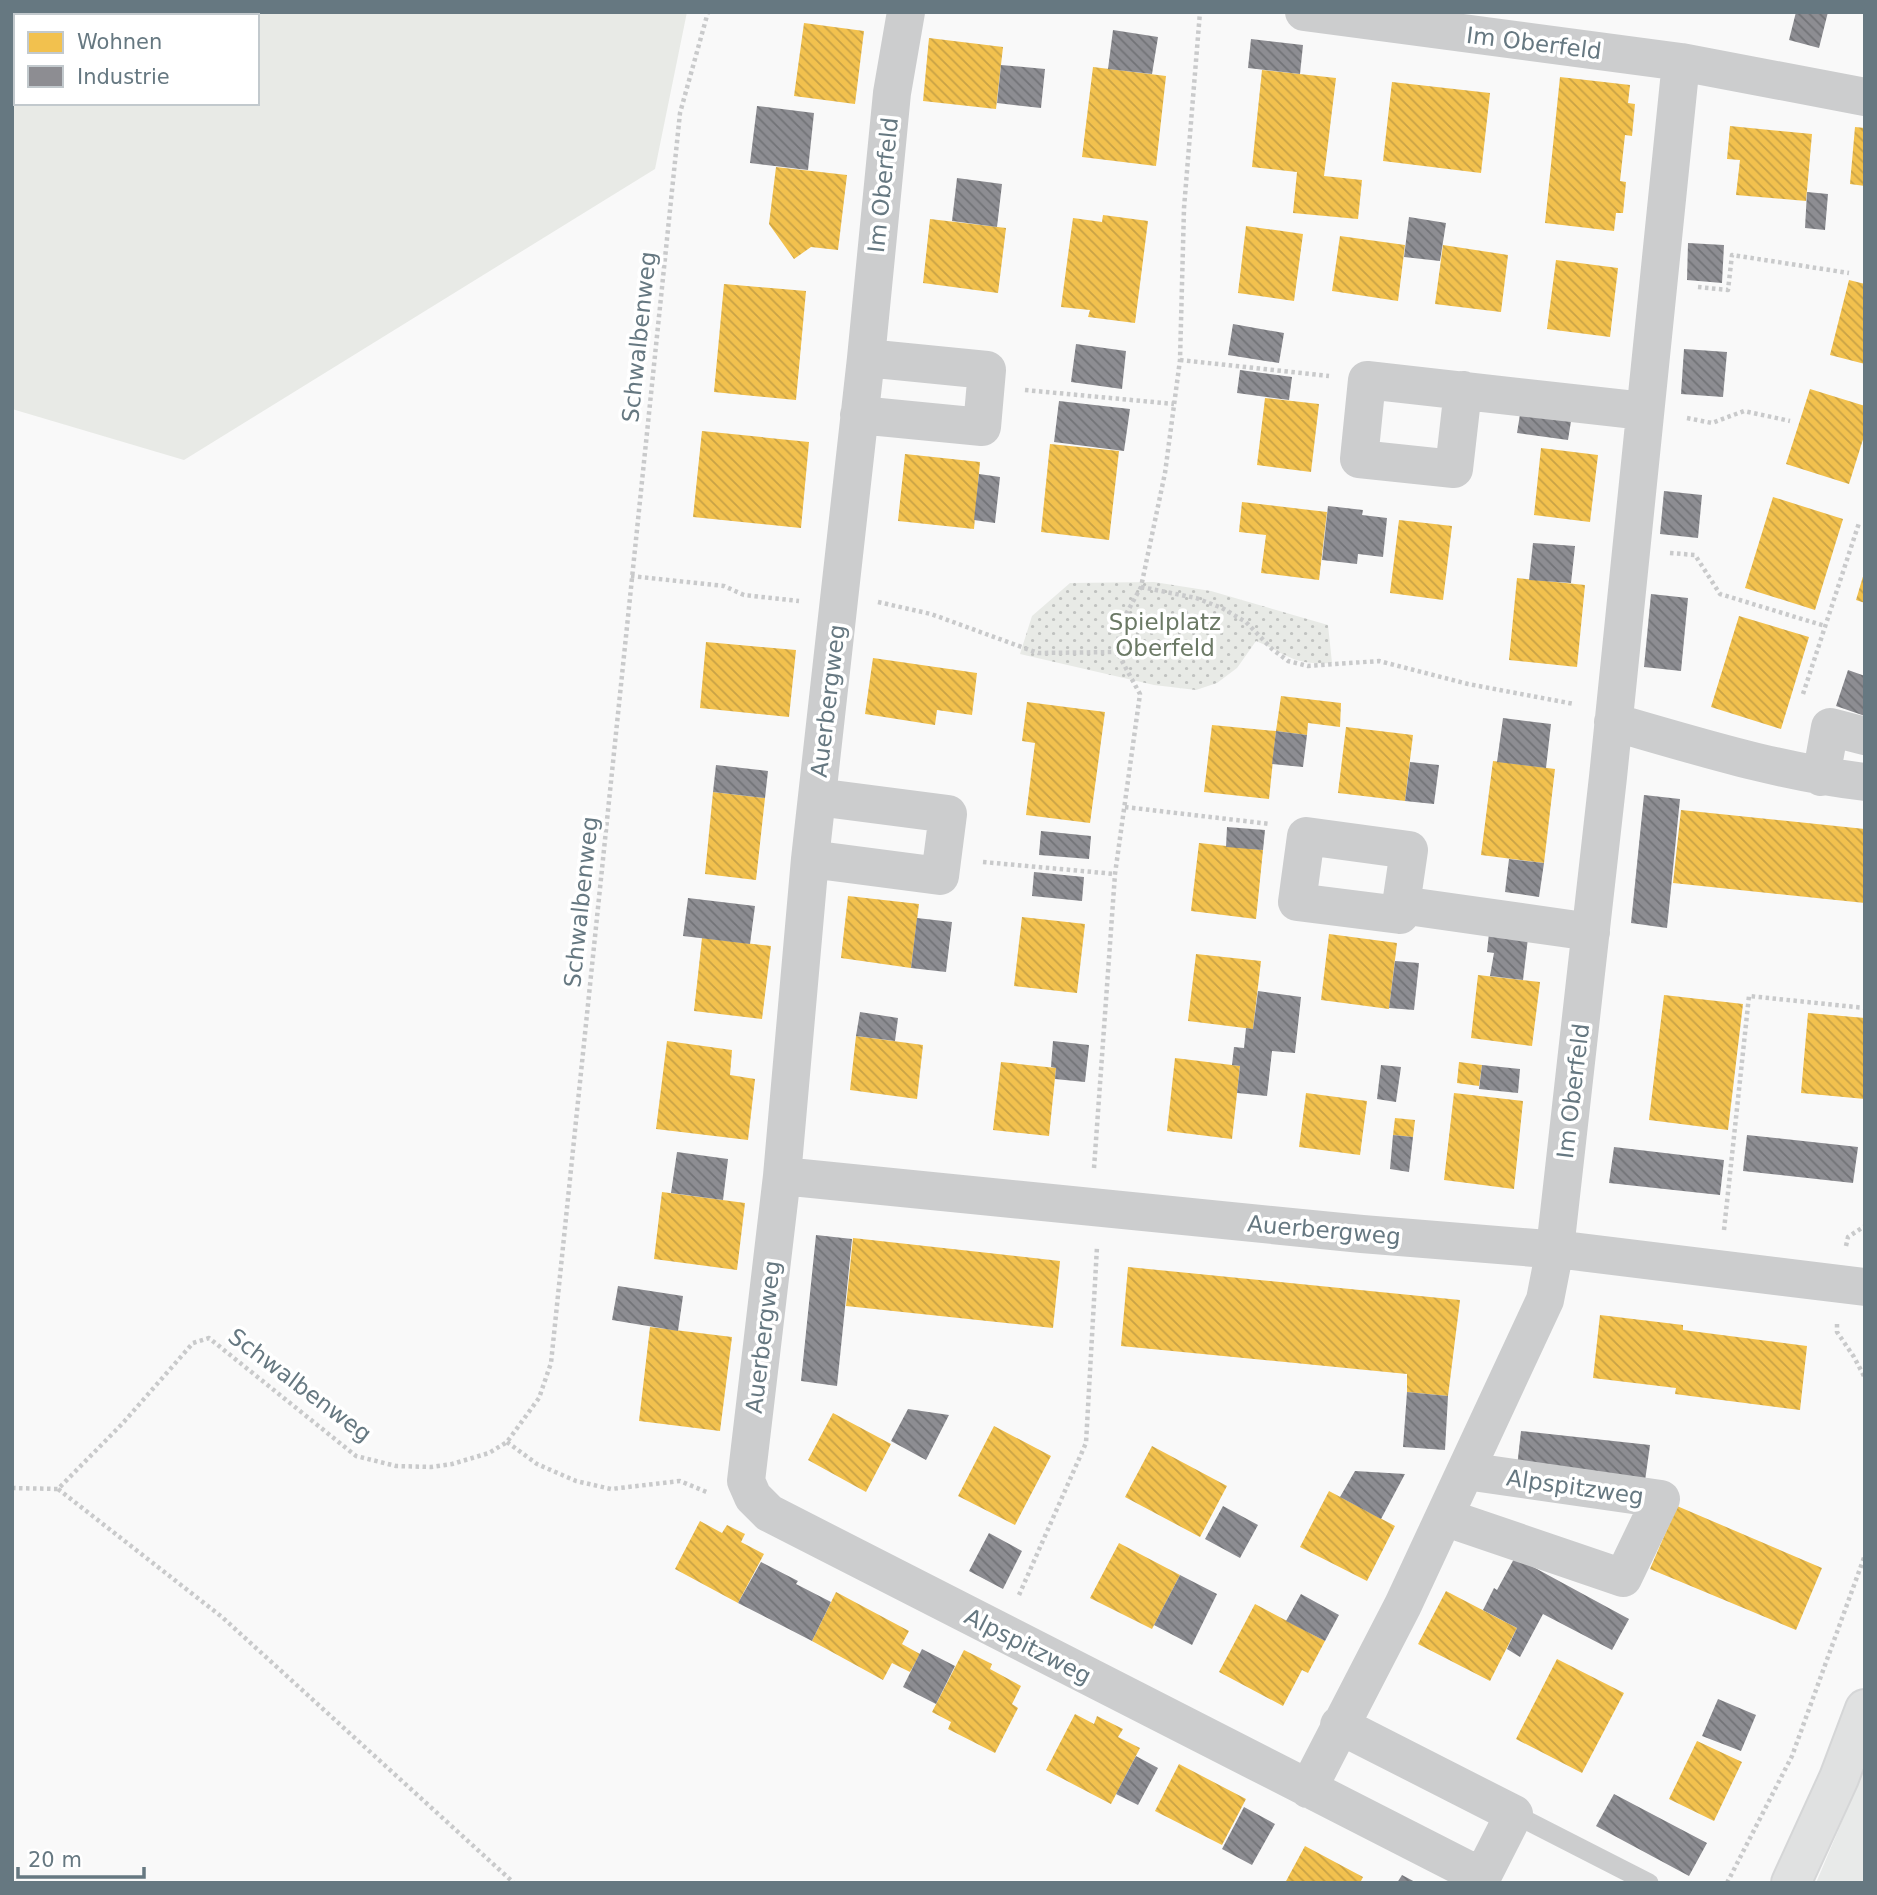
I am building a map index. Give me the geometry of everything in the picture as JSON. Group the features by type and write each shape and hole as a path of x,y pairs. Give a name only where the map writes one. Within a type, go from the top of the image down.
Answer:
{"main road":[{"path":"1791,1883 1839,1778 1865,1709"}],"street":[{"name":"Im Oberfeld","path":"839,605 892,93 906,12"},
{"name":"Im Oberfeld","path":"1304,12 1681,62 1865,97"},
{"name":"Im Oberfeld","path":"1555,1249 1614,722 1681,62"},
{"path":"859,415 982,427 987,370 866,358"},
{"path":"1463,390 1454,469 1359,458 1367,380 1463,390 1644,411"},
{"name":"Auerbergweg","path":"753,1497 747,1481 782,1176 810,859 839,605"},
{"path":"1614,722 1779,768 1821,777 1865,782"},
{"path":"1821,777 1830,727 1865,736"},
{"name":"Auerbergweg","path":"817,797 948,814 942,858"},
{"path":"1306,836 1409,850 1401,905 1400,915 1297,902 1306,836"},
{"path":"810,859 940,876 942,858"},
{"path":"1401,905 1591,932"},
{"name":"Auerbergweg","path":"782,1176 1362,1234 1555,1249 1853,1285"},
{"path":"1308,1789 1403,1605 1545,1300 1555,1249"},
{"name":"Alpspitzweg","path":"1444,1517 1623,1578 1661,1499 1466,1471"},
{"name":"Alpspitzweg","path":"753,1497 769,1513 1482,1877 1514,1814"},
{"path":"1339,1725 1514,1814"}],"lane":[{"path":"1514,1814 1649,1883"}],"path":[{"name":"Schwalbenweg","path":"58,1489 194,1343 209,1338 356,1456 396,1466 431,1467 489,1453 507,1442 539,1398 551,1363 680,113 708,12"},
{"path":"1003,1632 1086,1443 1098,1233 1093,1184 1115,874 1140,694 1117,652 1120,625 1141,587 1165,473 1180,360 1184,208 1200,12"},
{"path":"1658,283 1728,290 1731,254 1849,272"},
{"path":"1180,360 1367,380"},
{"path":"985,389 1043,390 1174,404"},
{"path":"1644,411 1712,423 1744,411 1790,421"},
{"path":"1630,550 1695,555 1720,594 1825,626 1859,523"},
{"path":"632,576 724,586 744,595 839,605 883,602 931,614 1038,653 1117,652"},
{"path":"1141,587 1196,598 1222,608 1247,622 1272,649 1288,661 1308,666 1379,661 1468,684 1590,708 1614,722"},
{"path":"1125,807 1290,827 1306,836"},
{"path":"942,858 1115,874"},
{"path":"1720,1269 1749,996 1865,1008"},
{"path":"1853,1285 1837,1332 1865,1378"},
{"path":"507,1442 537,1464 576,1481 611,1489 680,1481 730,1502 753,1497"},
{"path":"12,1488 58,1489 222,1617 514,1883"},
{"path":"1727,1883 1792,1756 1865,1555"}],"shaded area":[{"path":"1865,1767 1865,1883 1816,1883"}],"green space":[{"path":"12,12 687,12 655,169 184,460 12,409"},
{"name":"Spielplatz Oberfeld","path":"1154,582 1211,591 1328,625 1332,663 1299,661 1256,641 1237,668 1217,683 1196,690 1154,685 1020,654 1032,616 1070,583"}],"building: Wohnen":[{"path":"804,23 864,31 855,104 794,96"},
{"path":"929,38 1003,47 996,109 923,101"},
{"path":"1093,67 1166,76 1156,166 1082,157"},
{"path":"1262,70 1336,78 1324,176 1362,180 1358,219 1293,213 1297,172 1252,167"},
{"path":"1560,77 1630,85 1628,103 1635,104 1632,136 1625,135 1620,181 1626,182 1623,213 1616,213 1614,231 1545,223"},
{"path":"1392,82 1490,93 1481,173 1383,161"},
{"path":"1730,126 1812,134 1806,201 1736,195 1740,160 1727,159"},
{"path":"1855,127 1865,128 1865,186 1850,184"},
{"path":"776,167 847,175 838,250 811,247 794,259 769,224"},
{"path":"1103,215 1148,221 1135,323 1088,317 1090,310 1061,307 1073,218 1102,222"},
{"path":"930,219 1006,228 998,293 923,283"},
{"path":"1246,226 1303,234 1294,301 1238,293"},
{"path":"1340,236 1405,245 1398,301 1332,291"},
{"path":"1443,245 1508,255 1501,312 1435,304"},
{"path":"1556,260 1618,268 1610,337 1547,329"},
{"path":"1849,280 1865,284 1865,364 1830,355"},
{"path":"724,284 806,291 796,400 714,392"},
{"path":"1810,389 1865,406 1865,433 1849,484 1786,464"},
{"path":"1265,398 1319,404 1311,472 1257,465"},
{"path":"702,431 809,442 801,528 693,517"},
{"path":"1050,444 1119,451 1109,540 1041,532"},
{"path":"1541,448 1598,455 1590,522 1534,515"},
{"path":"905,454 980,462 974,529 898,521"},
{"path":"1773,497 1843,519 1815,610 1745,588"},
{"path":"1242,502 1327,512 1319,580 1261,573 1266,535 1239,532"},
{"path":"1399,520 1452,526 1443,600 1390,593"},
{"path":"1865,573 1865,603 1856,600"},
{"path":"1517,578 1585,585 1577,667 1509,660"},
{"path":"1739,616 1809,637 1781,729 1711,707"},
{"path":"706,642 796,650 789,717 700,708"},
{"path":"873,658 977,673 972,715 937,710 935,725 865,714"},
{"path":"1281,696 1341,703 1340,727 1308,723 1307,735 1276,731"},
{"path":"1027,702 1105,712 1090,823 1026,815 1035,743 1022,741"},
{"path":"1212,725 1276,731 1269,799 1204,792"},
{"path":"1346,727 1413,735 1405,801 1338,793"},
{"path":"1493,761 1555,769 1544,863 1481,855"},
{"path":"713,792 765,798 756,880 705,874"},
{"path":"1681,810 1865,829 1865,903 1673,883"},
{"path":"1199,843 1263,850 1256,919 1191,911"},
{"path":"848,896 919,904 911,968 841,958"},
{"path":"1022,917 1085,924 1077,993 1014,986"},
{"path":"1329,934 1397,943 1389,1009 1321,1000"},
{"path":"702,938 771,946 762,1019 694,1011"},
{"path":"1196,954 1261,961 1253,1029 1188,1021"},
{"path":"1478,975 1540,982 1532,1046 1471,1038"},
{"path":"1664,995 1743,1004 1728,1130 1649,1120"},
{"path":"1808,1013 1865,1018 1865,1099 1801,1093"},
{"path":"856,1036 923,1045 917,1099 850,1090"},
{"path":"667,1041 732,1050 730,1075 755,1079 748,1140 656,1129"},
{"path":"1175,1058 1240,1066 1232,1139 1167,1131"},
{"path":"1001,1062 1056,1068 1049,1136 993,1130"},
{"path":"1459,1062 1482,1065 1479,1086 1457,1083"},
{"path":"1306,1093 1367,1101 1360,1155 1299,1147"},
{"path":"1454,1093 1523,1101 1514,1189 1444,1180"},
{"path":"1395,1118 1415,1120 1413,1137 1393,1135"},
{"path":"662,1192 745,1203 737,1270 654,1259"},
{"path":"853,1238 1060,1261 1053,1328 846,1306"},
{"path":"1128,1267 1460,1300 1448,1396 1407,1392 1407,1374 1121,1346"},
{"path":"1600,1315 1683,1325 1683,1330 1807,1346 1800,1410 1675,1394 1676,1388 1593,1378"},
{"path":"650,1327 732,1337 720,1431 639,1421"},
{"path":"833,1413 891,1444 866,1492 808,1460"},
{"path":"994,1426 1051,1456 1015,1525 958,1496"},
{"path":"1152,1446 1227,1486 1200,1537 1125,1497"},
{"path":"1329,1491 1395,1526 1367,1581 1300,1547"},
{"path":"1677,1506 1822,1568 1796,1630 1650,1569"},
{"path":"700,1521 722,1533 727,1525 745,1534 741,1542 764,1554 738,1603 675,1569"},
{"path":"1119,1543 1180,1575 1152,1629 1090,1598"},
{"path":"1446,1591 1517,1628 1490,1681 1418,1644"},
{"path":"836,1592 909,1631 902,1644 920,1654 910,1672 892,1663 883,1680 812,1641"},
{"path":"1255,1604 1325,1641 1308,1673 1302,1670 1283,1706 1219,1672"},
{"path":"964,1650 992,1664 990,1669 1021,1686 1012,1704 1018,1708 995,1753 948,1729 951,1722 932,1712"},
{"path":"1557,1659 1624,1693 1582,1773 1516,1739"},
{"path":"1075,1714 1094,1724 1097,1716 1123,1729 1118,1737 1140,1748 1111,1804 1046,1770"},
{"path":"1697,1741 1742,1762 1714,1821 1669,1799"},
{"path":"1179,1764 1246,1799 1222,1845 1155,1811"},
{"path":"1305,1846 1363,1877 1360,1883 1285,1883"}],"building: Industrie":[{"path":"1796,12 1828,12 1819,48 1789,40"},
{"path":"1113,30 1158,37 1152,74 1108,69"},
{"path":"1251,39 1303,45 1300,74 1248,68"},
{"path":"1001,65 1045,69 1041,108 997,103"},
{"path":"757,106 814,113 808,170 750,163"},
{"path":"957,178 1002,184 997,227 952,221"},
{"path":"1807,192 1828,194 1825,230 1805,228"},
{"path":"1409,217 1446,223 1440,261 1404,257"},
{"path":"1688,243 1724,245 1722,283 1687,280"},
{"path":"1233,324 1284,333 1279,363 1228,355"},
{"path":"1076,344 1126,351 1122,389 1071,382"},
{"path":"1684,349 1727,352 1723,397 1681,394"},
{"path":"1240,370 1292,377 1289,400 1237,393"},
{"path":"1059,401 1130,409 1124,451 1054,442"},
{"path":"1521,408 1572,415 1568,440 1517,433"},
{"path":"979,474 1000,477 995,523 974,520"},
{"path":"1664,491 1702,495 1698,538 1660,534"},
{"path":"1328,506 1363,510 1362,515 1387,518 1383,557 1358,554 1357,564 1322,560"},
{"path":"1533,543 1575,546 1571,583 1529,580"},
{"path":"1651,594 1688,598 1681,671 1644,667"},
{"path":"1848,670 1865,676 1865,716 1836,706"},
{"path":"1503,718 1551,724 1546,768 1497,762"},
{"path":"1276,731 1307,735 1303,767 1272,764"},
{"path":"1410,762 1439,765 1434,804 1405,801"},
{"path":"716,765 768,771 765,798 713,792"},
{"path":"1644,795 1680,799 1667,928 1631,923"},
{"path":"1227,827 1265,830 1263,850 1226,847"},
{"path":"1041,831 1091,836 1089,859 1039,855"},
{"path":"1509,859 1544,863 1539,897 1505,892"},
{"path":"1034,872 1084,877 1082,901 1032,896"},
{"path":"688,898 755,906 750,944 683,936"},
{"path":"917,918 952,922 946,972 911,968"},
{"path":"1489,933 1528,938 1523,980 1490,976 1494,953 1487,952"},
{"path":"1395,961 1419,963 1414,1010 1389,1008"},
{"path":"1258,991 1301,997 1295,1053 1272,1051 1267,1096 1237,1093 1240,1066 1232,1065 1234,1047 1244,1048 1246,1028 1253,1029"},
{"path":"860,1012 898,1018 895,1041 856,1036"},
{"path":"1053,1041 1089,1045 1085,1082 1055,1079 1056,1068 1051,1067"},
{"path":"1381,1065 1401,1067 1396,1102 1377,1099"},
{"path":"1482,1065 1520,1069 1518,1093 1479,1089"},
{"path":"1393,1135 1413,1137 1409,1172 1390,1169"},
{"path":"1747,1135 1858,1147 1853,1183 1743,1171"},
{"path":"1614,1147 1724,1160 1720,1195 1609,1183"},
{"path":"677,1152 728,1159 723,1200 671,1193"},
{"path":"816,1235 852,1239 837,1386 801,1381"},
{"path":"618,1286 683,1296 678,1331 612,1320"},
{"path":"1407,1392 1448,1396 1445,1450 1403,1447"},
{"path":"908,1409 949,1415 926,1460 891,1441"},
{"path":"1521,1431 1650,1445 1645,1481 1517,1467"},
{"path":"1355,1471 1405,1474 1381,1519 1340,1497"},
{"path":"1223,1506 1258,1525 1240,1558 1205,1539"},
{"path":"989,1533 1022,1551 1003,1589 969,1571"},
{"path":"1515,1557 1629,1619 1612,1650 1543,1614 1520,1657 1507,1649 1517,1628 1483,1610"},
{"path":"761,1562 831,1602 812,1641 738,1603"},
{"path":"1180,1575 1217,1594 1192,1645 1154,1625"},
{"path":"1301,1594 1339,1615 1325,1641 1286,1621"},
{"path":"922,1649 955,1666 936,1704 903,1687"},
{"path":"1718,1699 1756,1715 1741,1751 1702,1736"},
{"path":"1136,1756 1158,1768 1138,1805 1116,1794"},
{"path":"1614,1794 1707,1843 1689,1876 1596,1826"},
{"path":"1244,1807 1275,1824 1252,1865 1222,1849"},
{"path":"1402,1875 1417,1883 1397,1883"}]}
